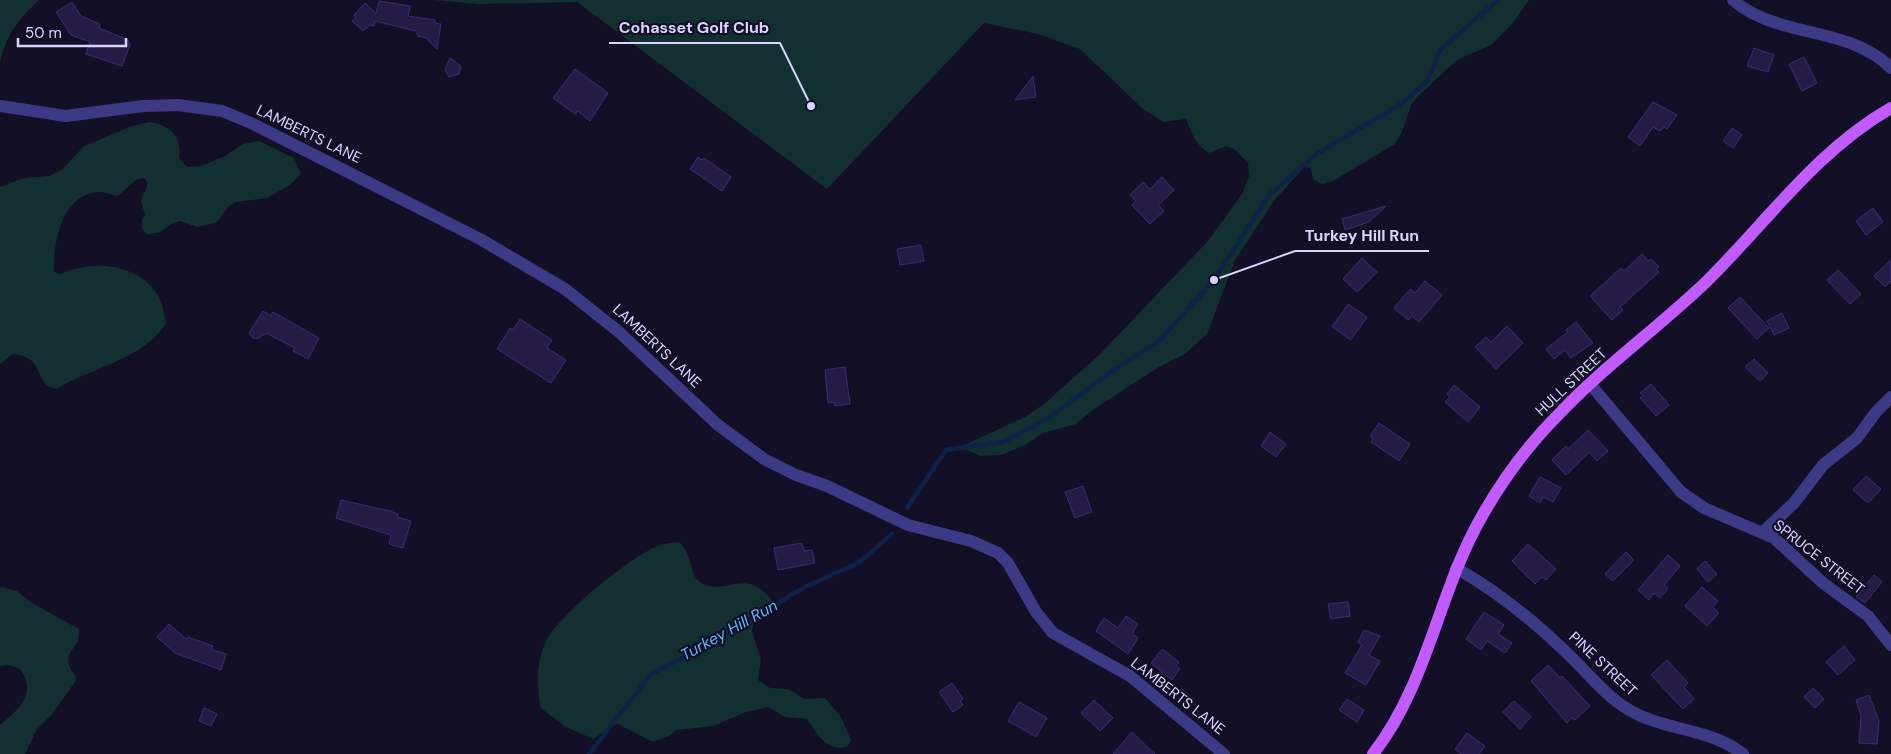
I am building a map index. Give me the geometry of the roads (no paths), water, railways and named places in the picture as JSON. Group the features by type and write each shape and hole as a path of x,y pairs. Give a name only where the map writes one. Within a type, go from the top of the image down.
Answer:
{"main road":[{"name":"HULL STREET","path":"1373,754 1392,726 1411,691 1456,568 1472,534 1509,474 1546,427 1590,384 1706,281 1830,152 1891,108"}],"street":[{"path":"1733,0 1756,17 1845,42 1874,55 1891,68"},
{"name":"LAMBERTS LANE","path":"0,106 66,116 157,105 193,106 222,111 251,123 480,239 529,267 584,303 629,341 718,424 755,454 783,469 827,486 902,522 971,541 998,553 1008,563 1036,612 1053,633 1130,676 1224,754"},
{"name":"SPRUCE STREET","path":"1590,384 1681,492 1704,508 1762,532 1788,550 1823,583 1868,616 1889,637"},
{"path":"1762,532 1794,502 1823,465 1857,438 1876,412 1891,397"},
{"name":"PINE STREET","path":"1456,568 1476,580 1546,635 1628,710 1720,741 1742,754"}],"waterway":[{"name":"Turkey Hill Run","path":"907,508 946,450 1003,442 1050,417 1112,371 1158,342 1214,280 1269,195 1318,153 1398,106 1427,82 1440,50 1498,0"},
{"name":"Turkey Hill Run","path":"589,754 651,674 694,652 805,587 858,563 892,534"}],"place":[{"name":"Cohasset Golf Club","path":"811,106"},
{"name":"Turkey Hill Run","path":"1214,280"}]}
